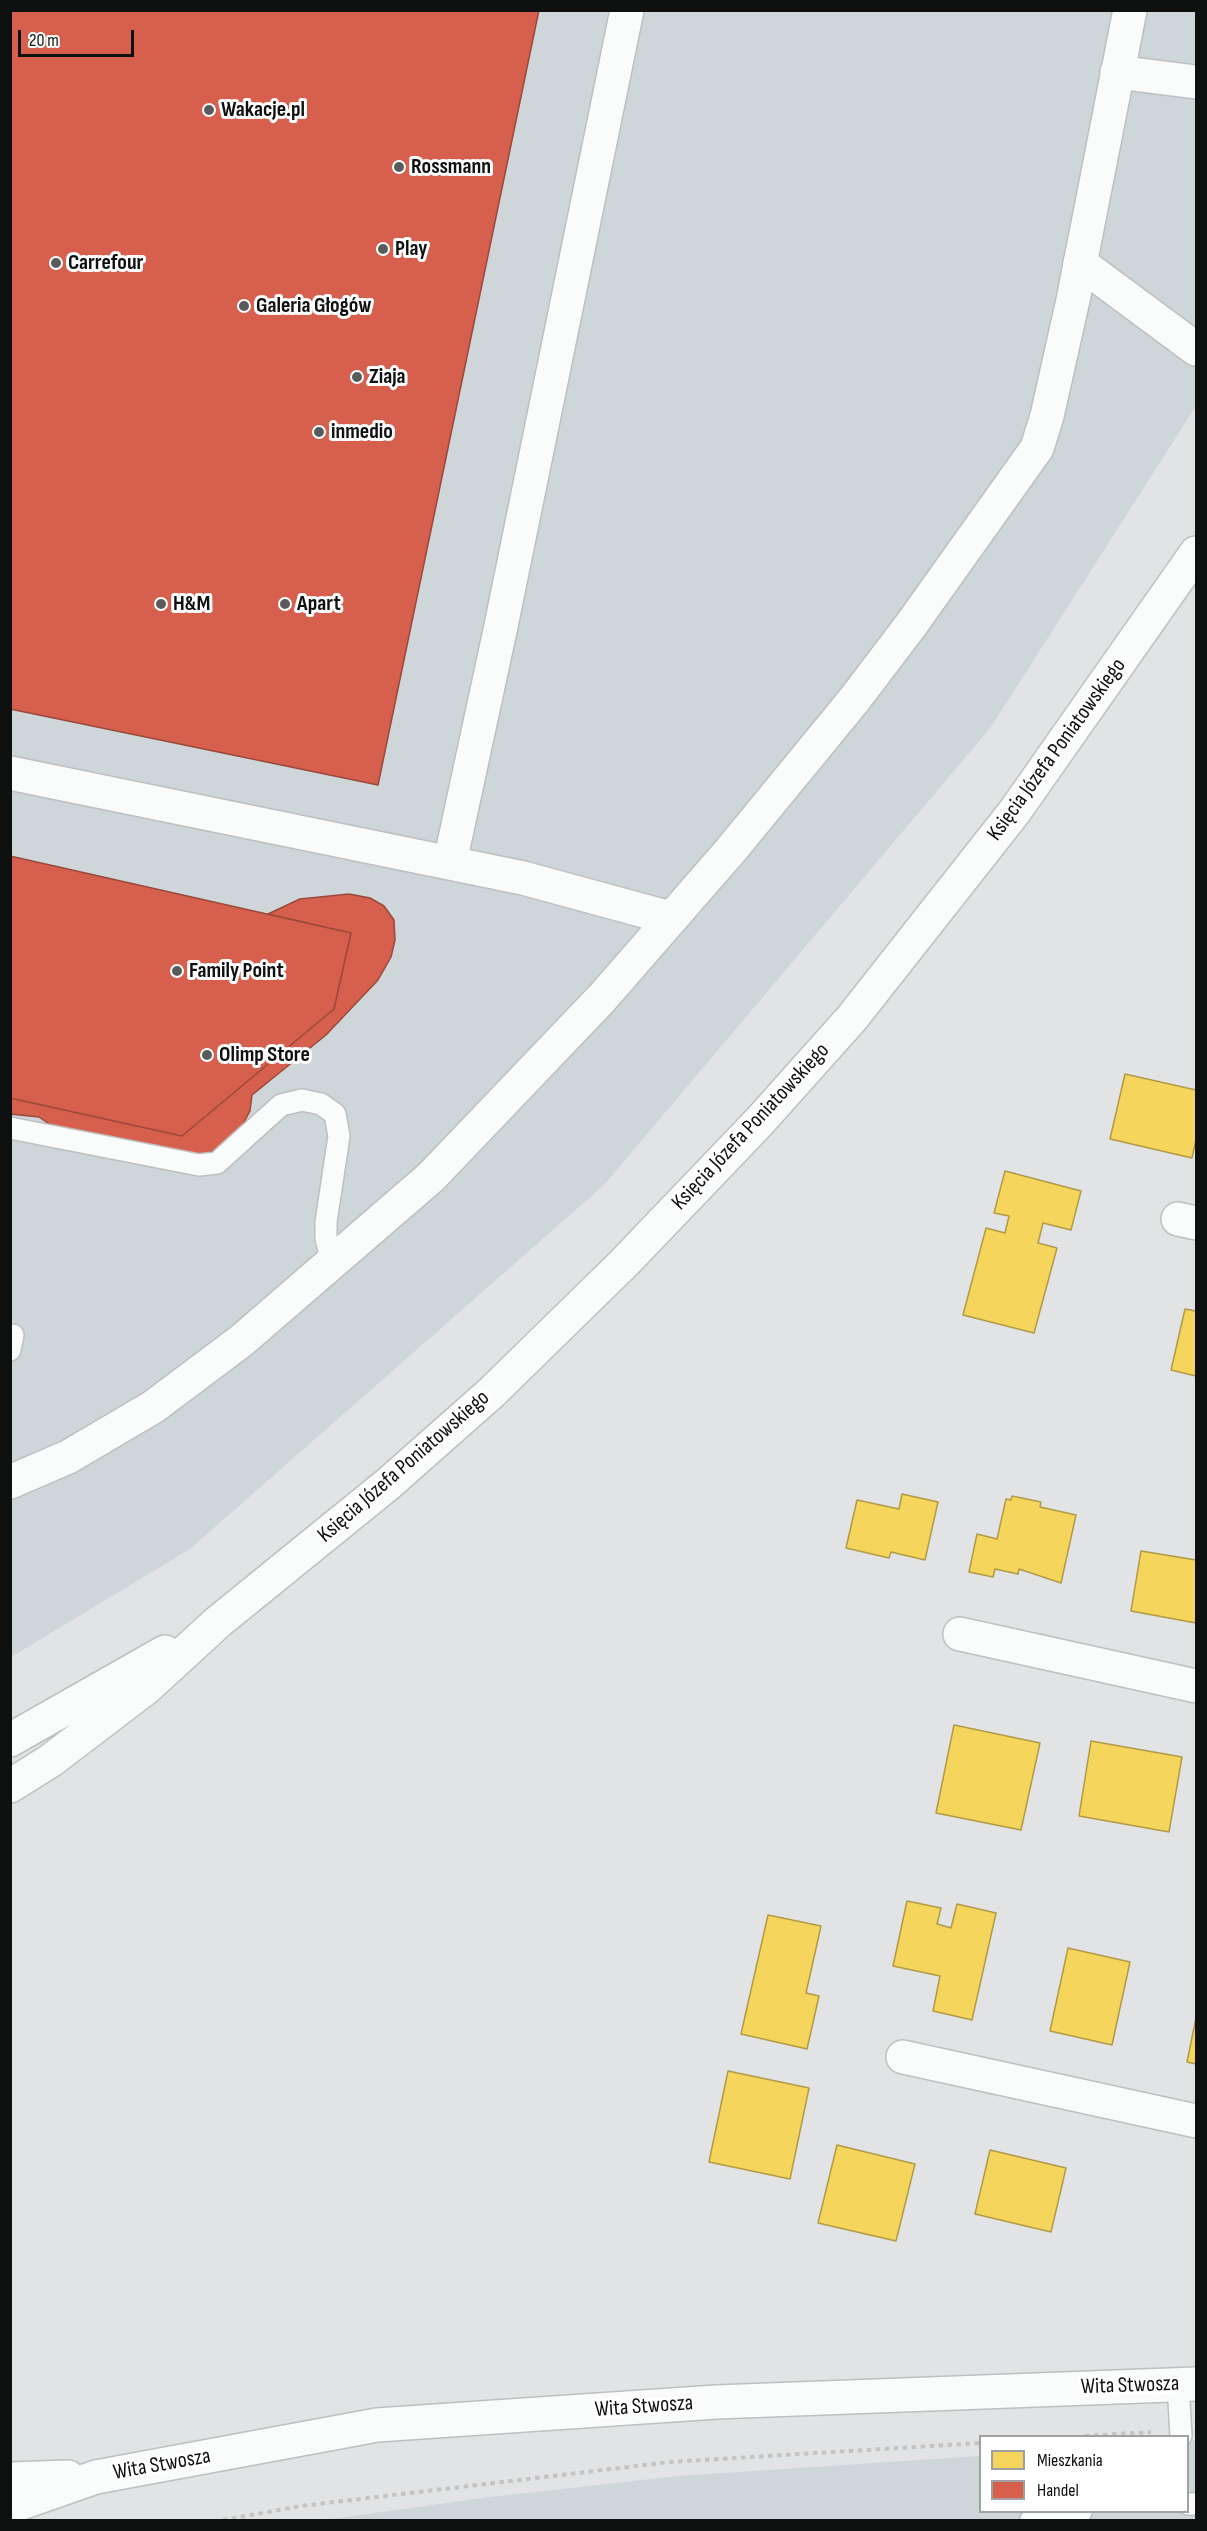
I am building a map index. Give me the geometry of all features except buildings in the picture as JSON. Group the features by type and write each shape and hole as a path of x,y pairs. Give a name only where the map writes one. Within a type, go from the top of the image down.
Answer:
{"street":[{"path":"450,862 501,626 627,10"},
{"path":"10,1482 69,1457 153,1407 241,1341 431,1177 602,998 738,841 854,700 911,626 1037,447 1049,407 1080,263 1130,10"},
{"path":"1117,72 1197,82"},
{"path":"1080,263 1197,349"},
{"name":"Księcia Józefa Poniatowskiego","path":"10,1786 50,1761 146,1688 218,1622 388,1484 491,1393 624,1263 759,1122 852,1018 1015,810 1197,553"},
{"path":"10,773 450,862 627,904 670,918"},
{"name":"Księcia Józefa Poniatowskiego","path":"10,1740 218,1622"},
{"path":"960,1634 1197,1686"},
{"path":"903,2057 1197,2121"},
{"name":"Wita Stwosza","path":"10,2507 96,2477 377,2425 716,2402 1187,2384"},
{"name":"Wita Stwosza","path":"10,2479 96,2477"}],"lane":[{"path":"10,1128 199,1165 217,1163 281,1105 302,1100 321,1104 335,1114 339,1136 326,1222 326,1239 332,1262"},
{"path":"10,1335 13,1335 10,1350"},
{"path":"1181,2433 1187,2384"},
{"path":"1032,2520 1070,2513"}],"path":[{"path":"1117,2435 1181,2433"},
{"path":"223,2520 301,2506 670,2462 979,2443"}],"shaded area":[{"path":"11,11 1196,11 1196,406 991,727 604,1185 190,1549 11,1657"},
{"path":"1196,2440 1196,2520 324,2520 490,2497 678,2476 979,2456 979,2513 1189,2513 1189,2441"}],"place":[{"name":"Wakacje.pl","path":"209,110"},
{"name":"Rossmann","path":"399,167"},
{"name":"Play","path":"383,249"},
{"name":"Carrefour","path":"56,263"},
{"name":"Galeria Głogów","path":"244,306"},
{"name":"Ziaja","path":"357,377"},
{"name":"inmedio","path":"319,432"},
{"name":"H&M","path":"161,604"},
{"name":"Apart","path":"285,604"},
{"name":"Family Point","path":"177,971"},
{"name":"Olimp Store","path":"207,1055"}]}
